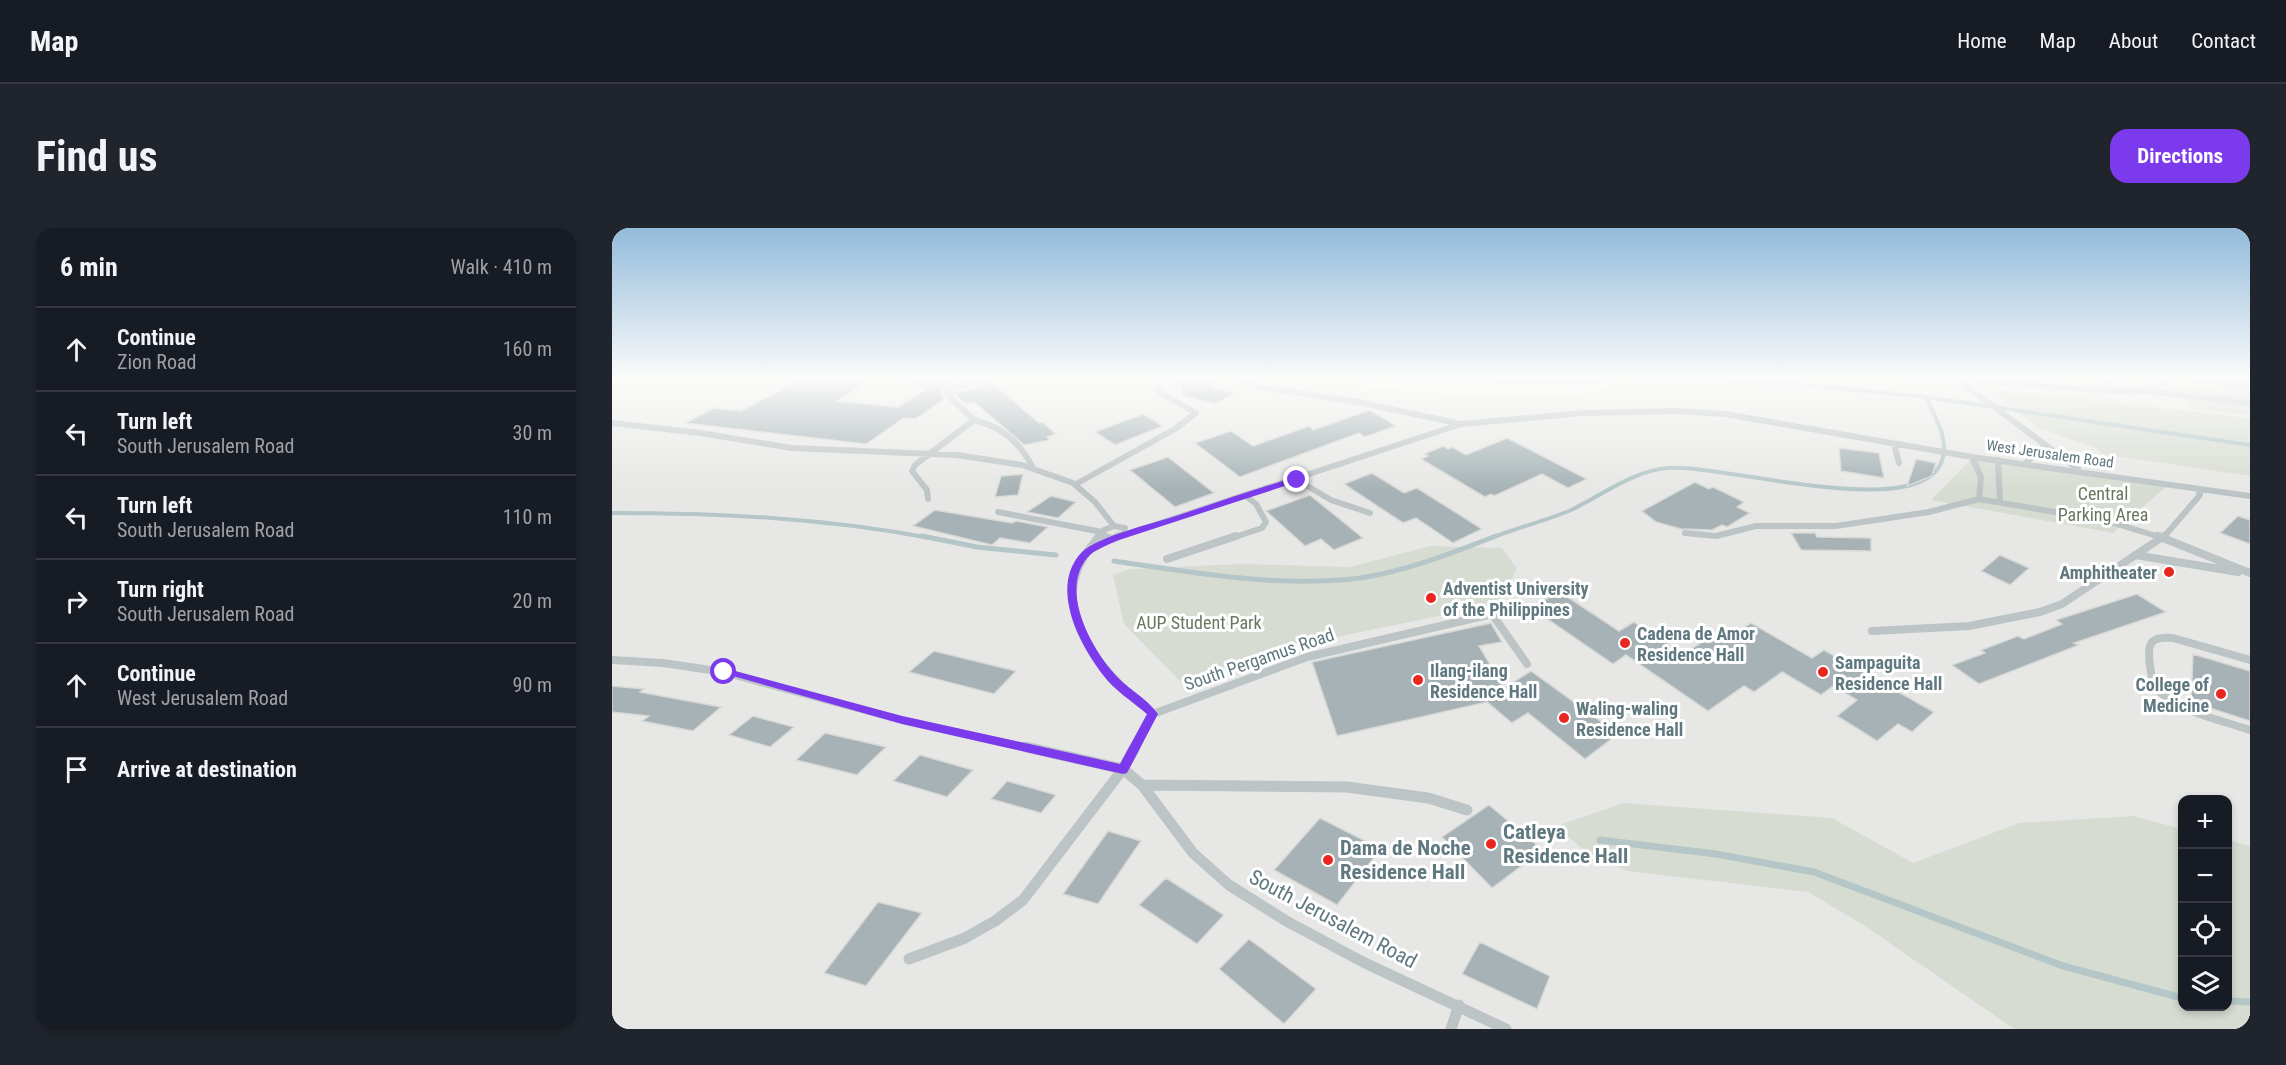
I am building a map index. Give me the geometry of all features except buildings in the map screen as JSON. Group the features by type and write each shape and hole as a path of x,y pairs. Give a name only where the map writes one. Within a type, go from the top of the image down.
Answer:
{"lane":[{"path":"970,416 974,420 1000,428 1026,453 1033,468"},
{"path":"1076,484 1175,429 1192,416"},
{"path":"1427,416 1461,424"},
{"name":"West Jerusalem Road","path":"1117,538 1461,424 1546,416"},
{"name":"West Jerusalem Road","path":"1737,416 1972,457 2079,470 2250,496"},
{"path":"2007,416 2079,470"},
{"path":"928,499 929,491 915,478 912,471 915,465 974,420"},
{"path":"612,423 656,427 790,448 930,454 1033,468 1076,484 1103,511 1114,526 1102,532 1085,555 1075,574 1072,594 1076,615 1089,646 1108,674 1153,714 1123,770 1023,900 995,921 965,938 909,959"},
{"path":"1894,444 1899,463"},
{"path":"2026,463 2044,446"},
{"path":"1972,457 1982,480 1979,499"},
{"path":"1998,460 2000,502"},
{"path":"1297,480 1331,500 1370,513"},
{"path":"1872,631 2005,620 2046,611 2062,604 2163,538 2200,495 2198,489"},
{"path":"1167,559 1262,528 1266,522 1265,518 1247,496"},
{"path":"1685,533 1716,536 1756,526 1836,526 1929,512 1979,499 2084,516 2163,538 2250,573"},
{"path":"1103,511 1104,538 1117,538"},
{"path":"999,512 1102,532"},
{"name":"West Jerusalem Road","path":"1114,526 1147,528"},
{"path":"1085,555 1117,538 1125,528"},
{"path":"2135,555 2250,573"},
{"name":"South Pergamus Road","path":"1153,714 1307,657 1518,608"},
{"path":"1492,614 1527,664"},
{"path":"2250,660 2173,638 2160,638 2152,642 2149,650 2153,679 2158,691 2195,712 2250,730"},
{"path":"612,660 663,663 724,672 902,720 1123,770 1142,784 1181,788 1373,787 1412,792 1467,810"},
{"name":"South Jerusalem Road","path":"1142,784 1193,853 1229,885 1288,922 1365,963 1459,1005 1506,1029"},
{"path":"1451,1029 1459,1005"}],"shaded area":[{"name":"Adventist University of the Philippines","path":"612,416 2250,416 2250,1029 612,1029"}],"green space":[{"path":"2023,416 2250,418 2250,476 2102,454 2096,448 2038,428"},
{"name":"Central Parking Area","path":"1972,458 2167,486 2113,533 1931,500"},
{"name":"AUP Student Park","path":"1430,546 1502,548 1517,569 1498,604 1292,646 1185,686 1124,624 1113,575 1130,569 1240,564 1350,567"},
{"path":"1624,803 1832,818 1913,863 2019,823 2133,816 2178,828 2178,1011 2232,1011 2232,841 2250,846 2250,1029 2014,1029 1865,926 1808,892 1627,871 1587,853 1556,826"}],"waterway":[{"path":"1491,538 1569,511 1629,479 1668,468 1694,469 1820,486 1863,489 1901,487 1929,477 1943,457 1944,442 1935,416"},
{"path":"2057,416 2250,445"},
{"path":"612,513 692,514 811,521 930,538"},
{"path":"922,536 977,547 1056,555"},
{"path":"1114,561 1237,578 1329,581 1395,571 1496,536"},
{"path":"1600,840 1716,854 1814,872 2063,966 2178,997"},
{"path":"2232,1001 2250,1002"}],"place":[{"name":"Amphitheater","path":"2169,572"},
{"name":"Adventist University of the Philippines","path":"1431,598"},
{"name":"Cadena de Amor Residence Hall","path":"1625,643"},
{"name":"Sampaguita Residence Hall","path":"1823,672"},
{"name":"Ilang-ilang Residence Hall","path":"1418,680"},
{"name":"College of Medicine","path":"2221,694"},
{"name":"Waling-waling Residence Hall","path":"1564,718"},
{"name":"Catleya Residence Hall","path":"1491,844"},
{"name":"Dama de Noche Residence Hall","path":"1328,860"}],"route":[{"path":"724,672 776,684 902,720 1123,770 1153,714 1108,674 1089,646 1076,615 1072,594 1075,574 1085,555 1113,539 1297,480"}]}
